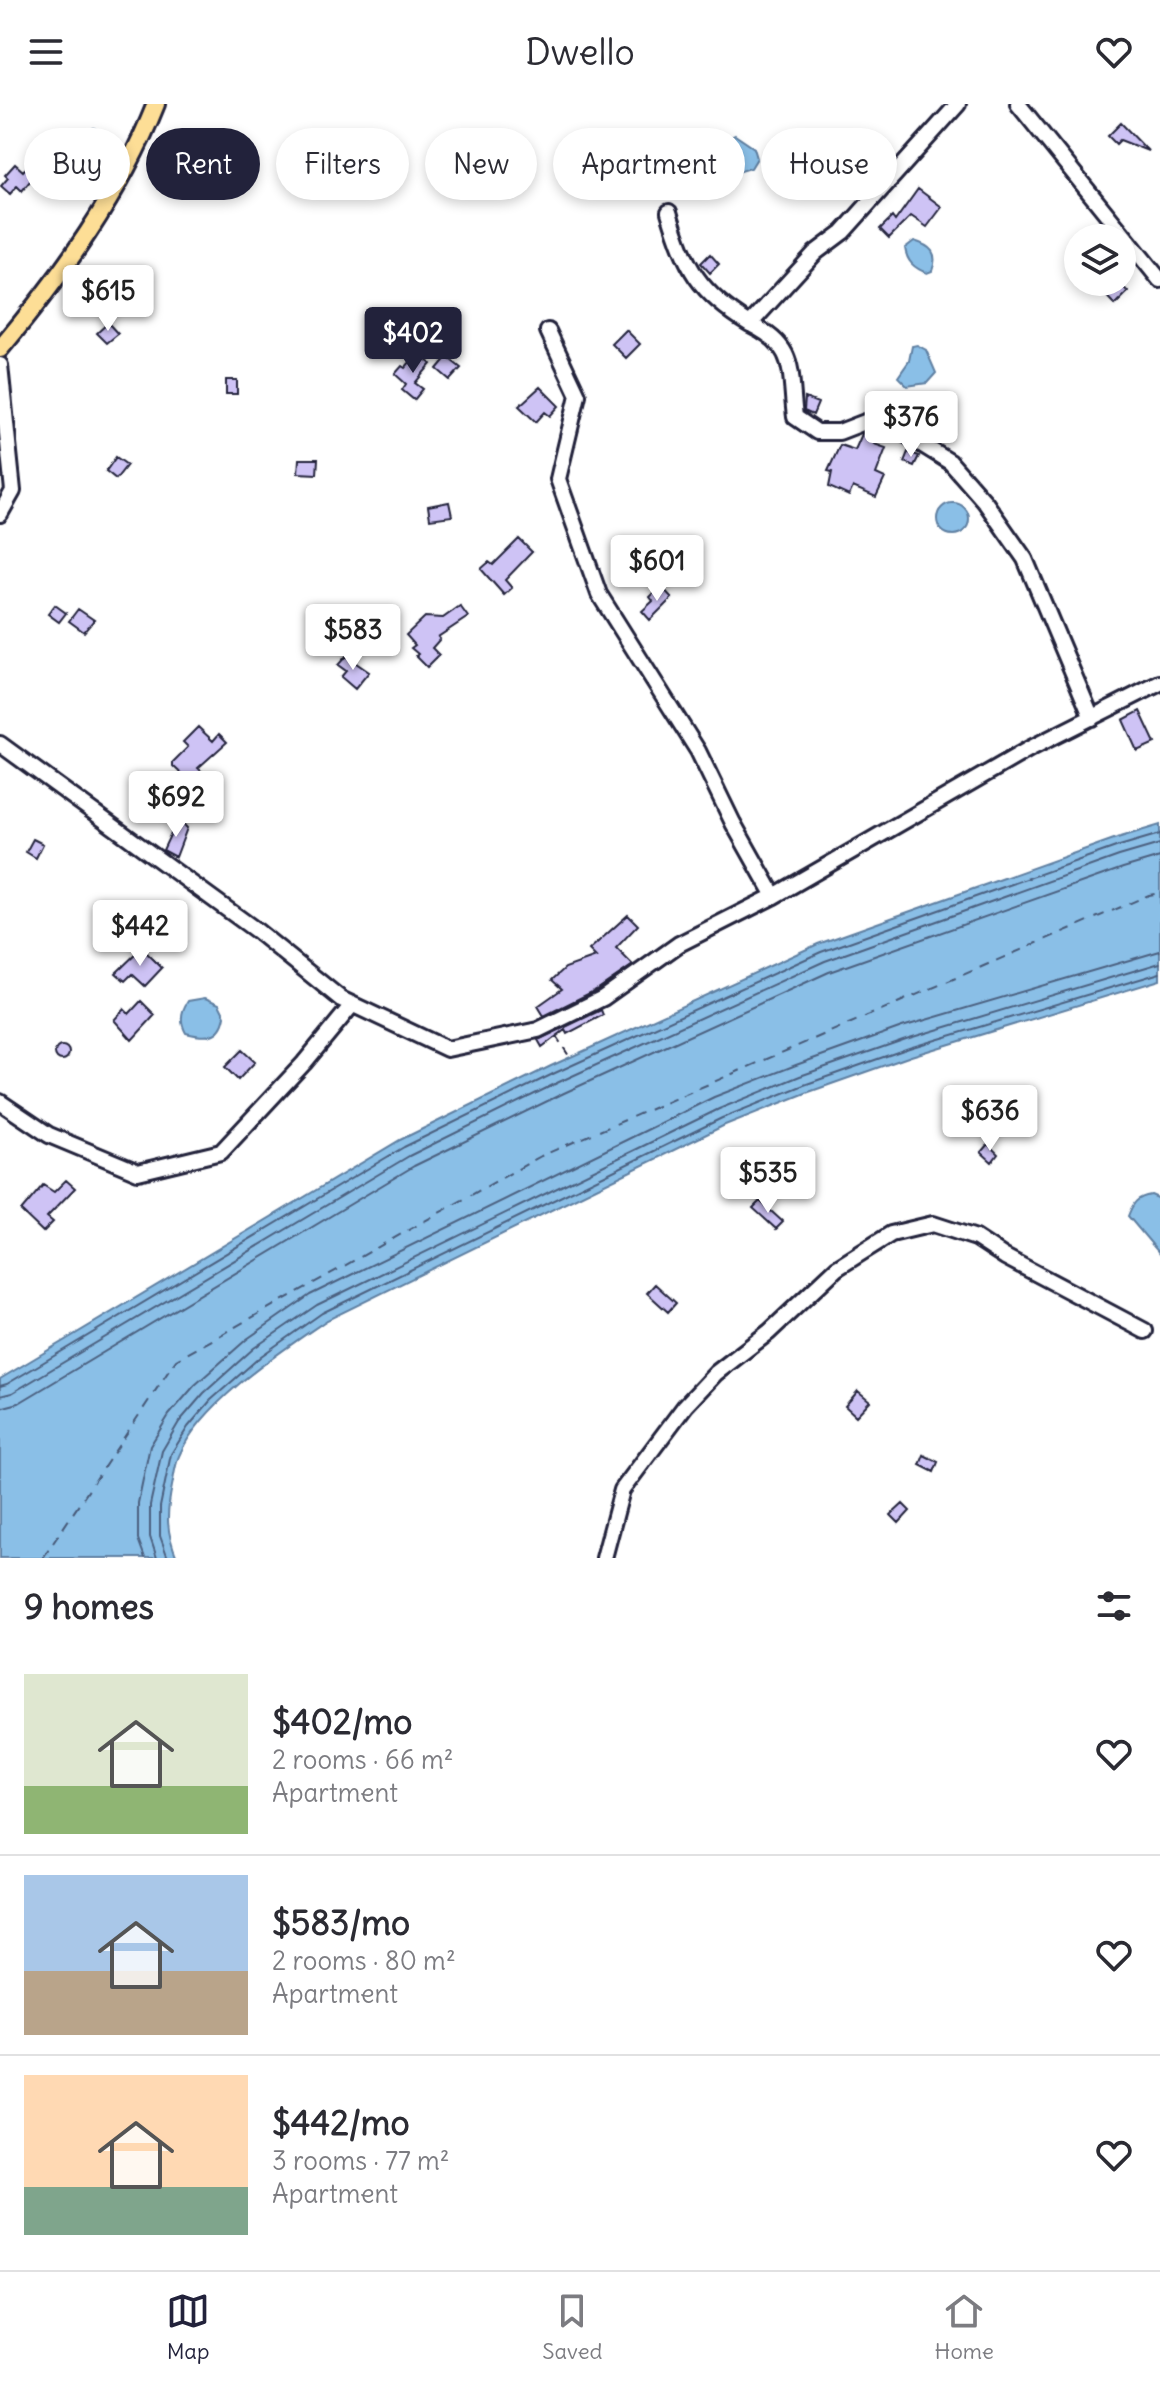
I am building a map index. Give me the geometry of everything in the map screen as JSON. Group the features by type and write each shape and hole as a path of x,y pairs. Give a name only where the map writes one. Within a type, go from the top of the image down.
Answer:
{"main road":[{"path":"0,349 51,289 104,207 141,142 156,104"}],"street":[{"path":"750,324 815,253 843,232 958,104"},
{"path":"1018,104 1160,280"},
{"path":"669,212 681,250 700,285 727,310 778,341 792,368 795,417 817,432 839,432 865,422 889,424 950,462 985,502 1025,559 1092,718"},
{"path":"548,331 578,395 558,479 599,594 698,751 733,823 774,896"},
{"path":"0,365 13,491 0,514"},
{"path":"0,744 257,931 341,999 447,1049 523,1035 603,998 679,944 774,896 1029,749 1160,683"},
{"path":"0,1102 49,1135 138,1172 221,1152 304,1063 352,1005"},
{"path":"604,1558 622,1490 685,1406 716,1373 769,1332 837,1268 891,1234 933,1224 976,1238 1005,1257 1145,1331"}],"path":[{"path":"549,1025 571,1059"}],"water":[{"path":"745,142 754,148 757,158 751,168 745,170"},
{"path":"914,241 932,251 935,259 932,271 922,271 909,261 905,248"},
{"path":"912,346 926,350 936,373 927,383 907,386 898,377 909,361"},
{"path":"953,503 965,507 969,519 965,531 953,535 941,531 937,519 941,507"},
{"path":"1160,825 1160,980 911,1056 725,1125 327,1320 244,1380 223,1398 190,1436 176,1463 169,1506 169,1531 177,1558 0,1558 0,1379 400,1140 551,1066 818,944"},
{"path":"205,998 219,1004 225,1016 223,1024 211,1035 186,1033 182,1012 188,1001"},
{"path":"1151,1195 1160,1199 1160,1254 1128,1216 1136,1201"}],"building":[{"path":"1121,123 1148,151 1120,140 1116,144 1108,136"},
{"path":"15,164 23,171 22,191 17,186 10,194 1,186 8,178 5,175"},
{"path":"918,189 942,207 927,227 911,216 889,238 880,229 892,217 895,221"},
{"path":"710,254 719,264 710,273 701,263"},
{"path":"1106,296 1124,296 1115,305"},
{"path":"108,323 118,334 107,343 97,333"},
{"path":"626,330 640,344 626,358 612,344"},
{"path":"418,353 431,364 415,383 423,389 414,400 402,390 406,384 395,374"},
{"path":"447,357 461,368 450,380 437,369"},
{"path":"226,380 237,380 237,394 226,394"},
{"path":"540,387 559,406 550,416 545,412 536,422 519,406"},
{"path":"805,398 818,403 813,415 804,411"},
{"path":"866,432 878,434 874,444 886,448 876,474 885,478 876,497 853,487 849,496 829,487 832,472 828,471 840,445 855,450"},
{"path":"908,452 919,456 914,466 904,462"},
{"path":"116,457 127,465 116,479 106,471"},
{"path":"299,459 318,459 317,474 298,473"},
{"path":"449,502 452,516 430,519 428,506"},
{"path":"519,539 532,552 505,580 512,588 504,595 481,569 489,562 493,565"},
{"path":"661,586 672,598 650,620 642,611 653,601 650,597"},
{"path":"55,605 66,613 59,622 48,614"},
{"path":"460,606 468,617 438,637 440,639 432,648 439,655 427,667 416,656 418,654 411,648 415,645 406,635 425,617 443,618"},
{"path":"78,609 94,620 84,632 69,621"},
{"path":"346,656 369,672 355,689 341,677 346,671 338,665"},
{"path":"1140,711 1155,743 1137,751 1123,720"},
{"path":"198,727 213,741 219,734 227,742 198,768 216,785 196,801 187,792 193,785 173,766 173,762 188,747 183,742"},
{"path":"178,818 187,828 176,857 163,850"},
{"path":"33,839 43,844 36,858 26,852"},
{"path":"628,915 638,925 616,948 633,965 598,989 544,1016 538,1006 562,989 552,980 565,968 596,957 589,950"},
{"path":"142,948 162,968 145,986 132,974 125,981 116,973"},
{"path":"141,1001 155,1015 132,1040 114,1020 124,1009 129,1014"},
{"path":"601,1010 603,1015 567,1034 565,1030 542,1047 538,1040"},
{"path":"62,1046 69,1053 62,1060 55,1053"},
{"path":"242,1050 255,1062 238,1080 225,1067"},
{"path":"988,1144 998,1154 992,1162 981,1152"},
{"path":"66,1180 75,1188 47,1217 53,1222 43,1232 21,1211 43,1185 54,1192"},
{"path":"760,1201 783,1222 776,1229 753,1208"},
{"path":"655,1284 676,1303 668,1312 647,1293"},
{"path":"858,1391 870,1401 856,1416 845,1406"},
{"path":"924,1455 938,1462 934,1472 920,1465"},
{"path":"903,1504 910,1511 899,1523 891,1515"}],"ferry route":[{"path":"43,1558 176,1360 541,1156 1149,895 1160,893"}]}
